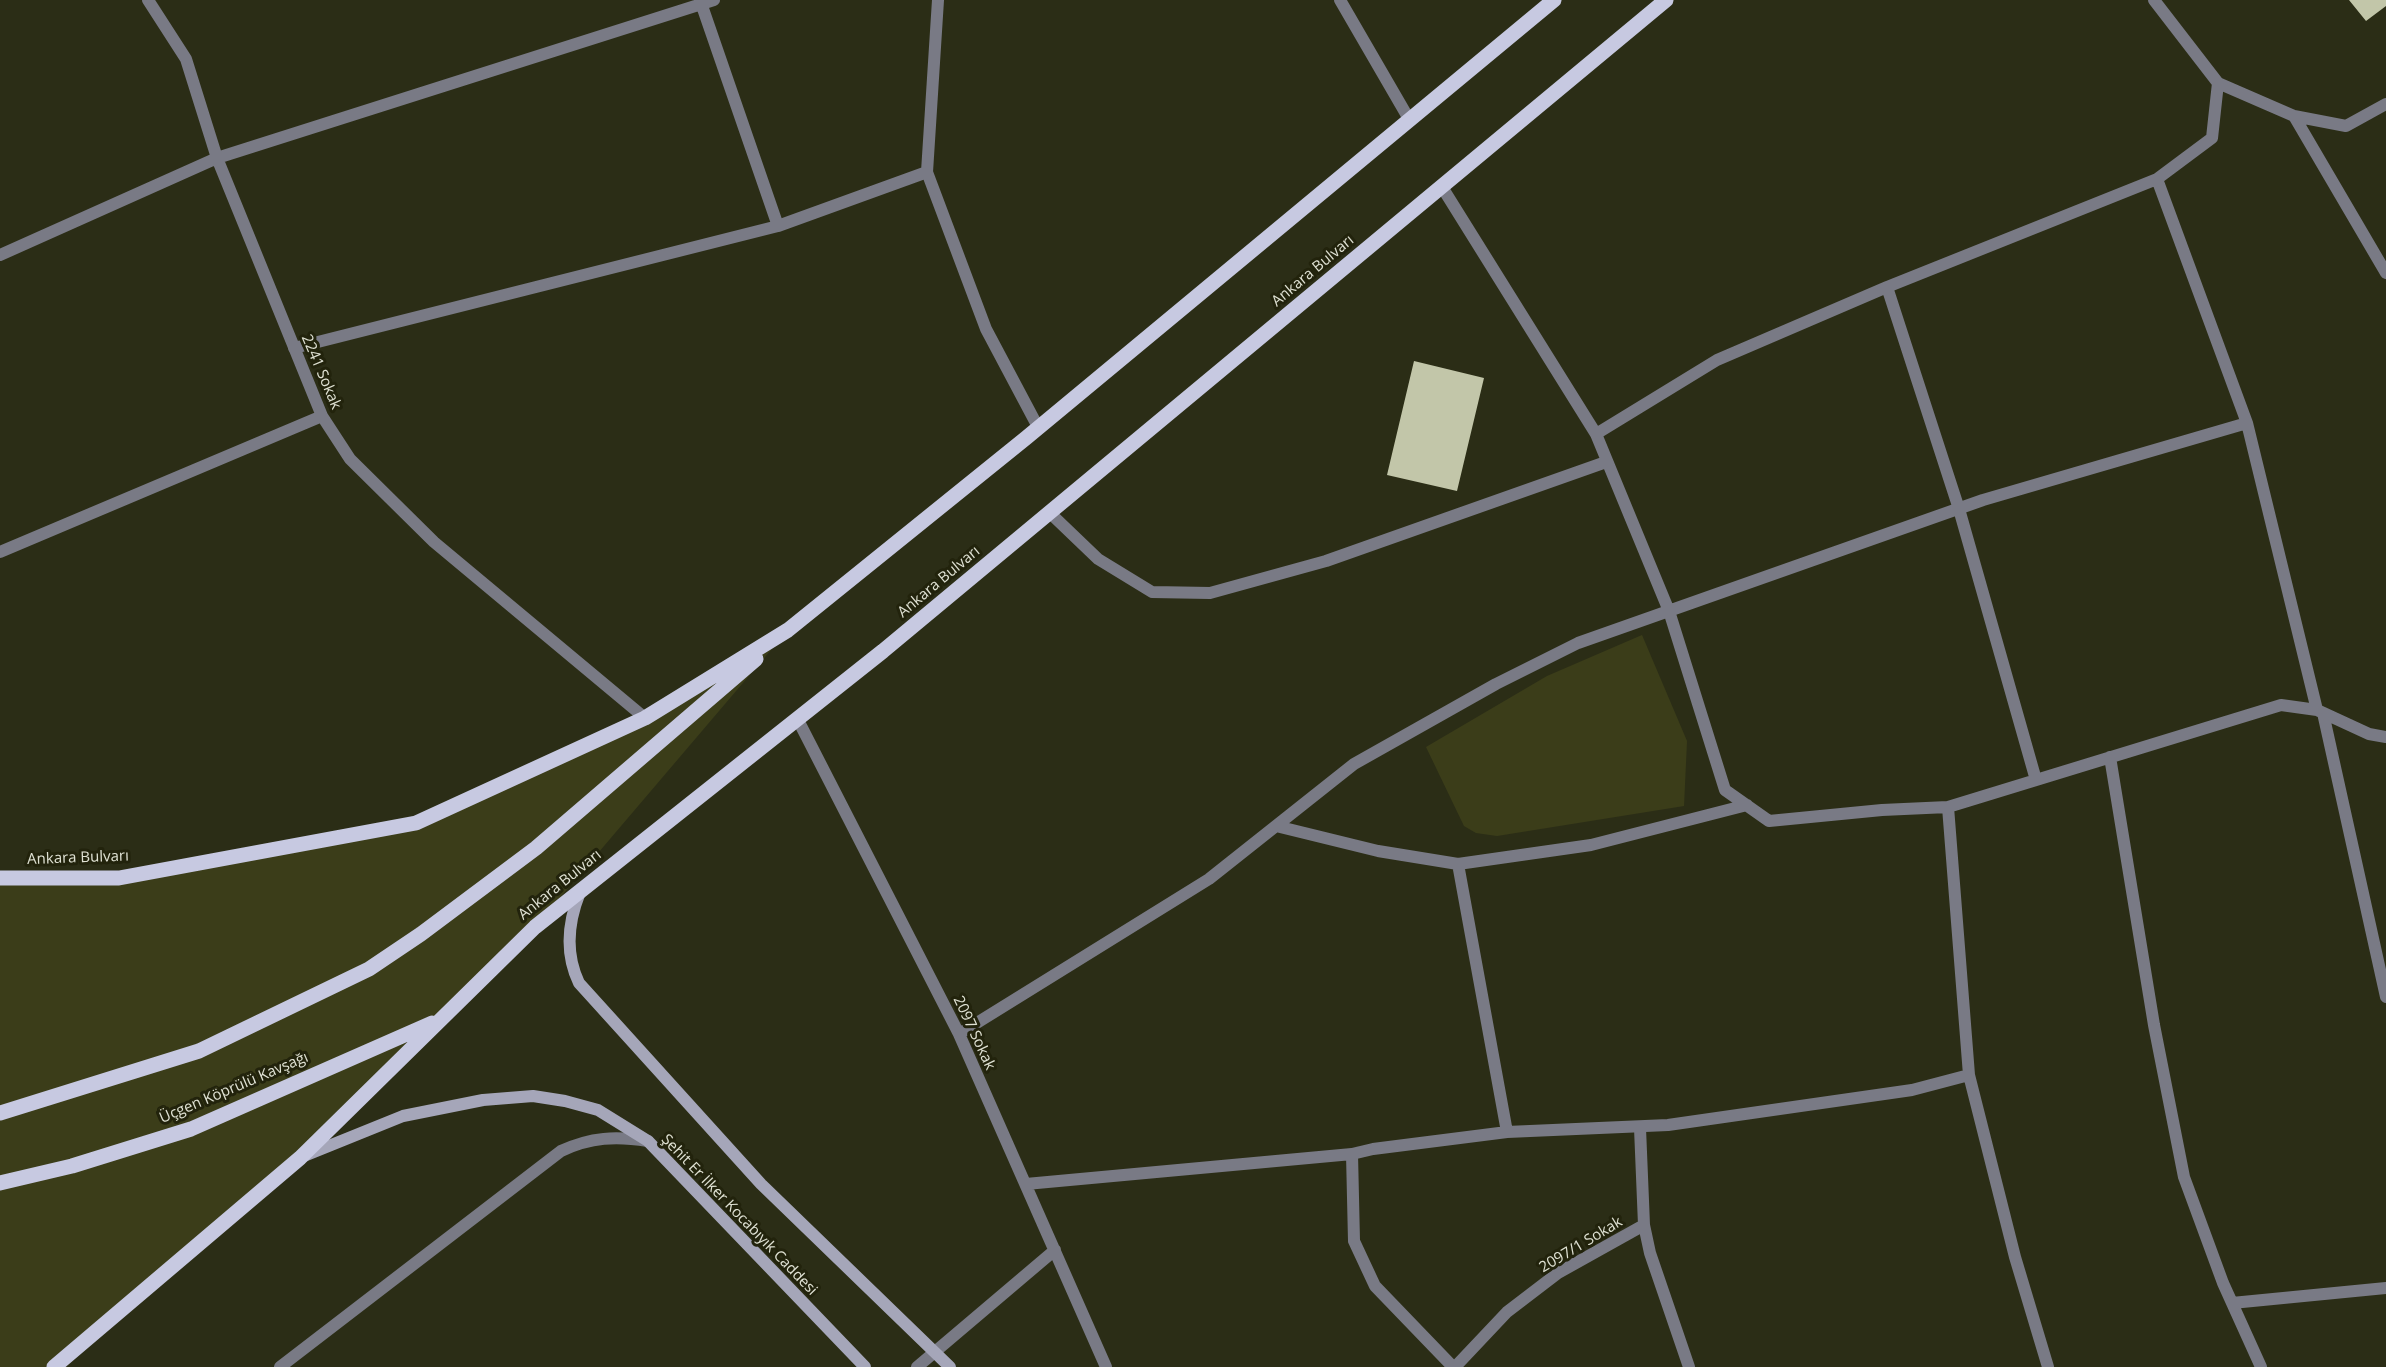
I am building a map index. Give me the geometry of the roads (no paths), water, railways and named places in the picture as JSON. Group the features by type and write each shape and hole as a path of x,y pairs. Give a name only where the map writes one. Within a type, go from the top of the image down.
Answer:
{"main road":[{"name":"Ankara Bulvarı","path":"0,1113 200,1051 369,969 421,934 536,848 788,630 1038,428 1554,0"},
{"name":"Ankara Bulvarı","path":"54,1367 300,1158 535,927 798,720 1666,0"},
{"name":"Ankara Bulvarı","path":"0,878 119,878 416,823 645,718 788,630"},
{"path":"581,891 574,908 569,942 570,965 579,983 761,1184 950,1367"},
{"name":"Üçgen Köprülü Kavşağı","path":"0,1183 72,1166 191,1129 441,1019"},
{"name":"Şehit Er İlker Kocabıyık Caddesi","path":"300,1158 403,1116 483,1101 533,1096 565,1101 597,1110 648,1141 865,1367"}],"street":[{"name":"2241 Sokak","path":"148,0 186,59 217,158 294,348 322,416 350,459 434,542 645,718"},
{"path":"938,0 927,172 986,329 1038,428"},
{"path":"1340,0 1409,119"},
{"path":"2154,0 2218,83 2294,116 2346,126 2386,104"},
{"path":"0,255 217,158 705,1 778,226"},
{"path":"1596,434 1718,360 1887,287 2157,179 2212,138 2218,83"},
{"path":"2294,116 2386,273"},
{"path":"294,348 778,226 927,172"},
{"path":"2157,179 2247,423 2320,712 2386,996"},
{"path":"1442,187 1596,434 1669,611 1725,790 1769,821 1882,810 1948,807 2281,705 2320,712 2369,734 2386,737"},
{"path":"1887,287 1959,509 2036,780"},
{"path":"0,552 322,416"},
{"path":"959,1034 1209,879 1354,765 1496,684 1578,643 1959,509 2247,423"},
{"path":"1050,513 1098,559 1152,592 1210,593 1326,561 1606,462"},
{"name":"2097 Sokak","path":"798,720 959,1034 1106,1367"},
{"path":"2110,757 2154,1025 2184,1177 2232,1303 2261,1367"},
{"path":"1276,826 1378,851 1458,864 1591,845 1747,805"},
{"path":"1948,807 1969,1075 2015,1257 2049,1367"},
{"path":"1458,864 1506,1132"},
{"path":"1026,1184 1352,1154 1373,1149 1506,1132 1640,1128 1912,1090 1969,1075"},
{"path":"1640,1128 1644,1225 1650,1253 1689,1367"},
{"path":"280,1367 561,1151 595,1138 648,1141"},
{"path":"1352,1154 1354,1241 1376,1286 1454,1367"},
{"name":"2097/1 Sokak","path":"1454,1367 1507,1312 1558,1273 1644,1225"},
{"path":"917,1367 1055,1250"},
{"path":"2232,1303 2386,1288"}]}
